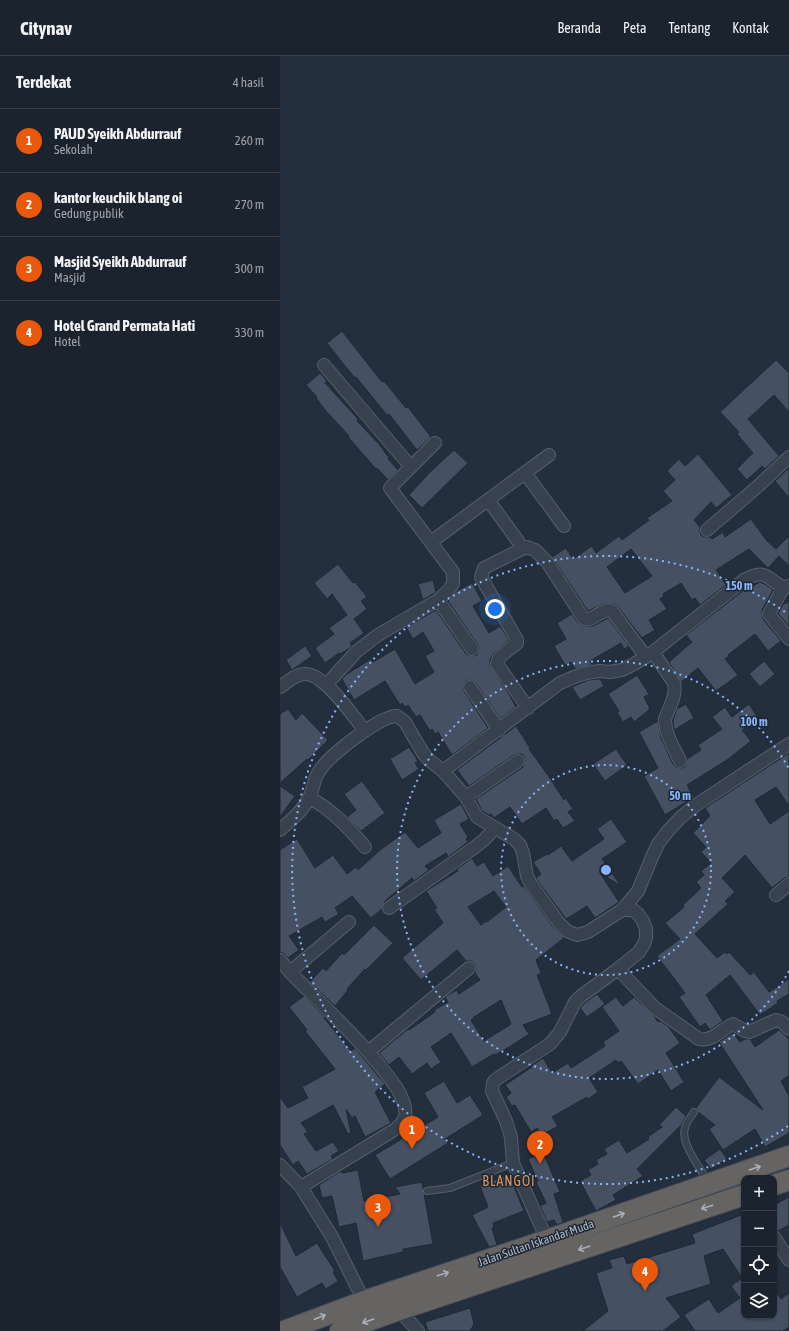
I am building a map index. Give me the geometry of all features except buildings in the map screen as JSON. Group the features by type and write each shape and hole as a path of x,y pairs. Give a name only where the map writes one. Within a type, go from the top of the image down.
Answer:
{"highway":[{"name":"Jalan Sultan Iskandar Muda","path":"284,1331 364,1301 547,1240 789,1156"},
{"path":"777,1184 789,1180"},
{"name":"Jalan Sultan Iskandar Muda","path":"340,1331 741,1196"}],"street":[{"path":"324,365 411,467"},
{"path":"326,684 357,651 378,635 438,600 453,584 453,572 390,488 435,443"},
{"path":"431,542 549,455"},
{"path":"707,530 756,488 789,457"},
{"path":"525,473 564,526"},
{"path":"488,500 518,541"},
{"path":"528,708 497,664 498,660 517,643 517,640 481,577 484,568 526,547 535,550 547,562 584,619 590,619 606,610 612,611 674,683 674,693 665,723 670,739 680,761"},
{"path":"443,771 560,683 586,673 622,670 650,654 744,580 752,576 759,574 766,575 786,587 770,610 769,614 789,639"},
{"path":"438,600 472,649"},
{"path":"280,687 296,676 311,674 326,684 365,731"},
{"path":"470,687 499,730"},
{"path":"280,830 295,816 310,798 316,775 330,757 365,731 388,717 397,716 406,722 429,760 443,771 466,797 477,816 514,839 520,845 527,876 531,884 559,923 567,931 577,935 588,932 622,910 638,891 658,844 681,817 696,805 789,744"},
{"path":"466,797 518,761"},
{"path":"310,798 323,805 338,817 364,847"},
{"path":"389,908 475,847 495,828"},
{"path":"776,895 789,884"},
{"path":"547,1240 513,1163 510,1137 506,1121 492,1091 493,1084 496,1080 550,1044 560,1032 575,1002 639,952 646,938 645,925 638,914 633,910 622,910"},
{"path":"290,972 349,922"},
{"path":"280,960 368,1052 397,1089 403,1102 406,1117 394,1130 301,1187"},
{"path":"368,1052 469,968"},
{"path":"618,969 655,1008 699,1039 710,1039 733,1024 749,1032 776,1020 782,1022 789,1029"},
{"path":"280,1165 285,1179 301,1187 332,1236 364,1301"},
{"path":"777,1242 789,1260"},
{"path":"400,1310 418,1331"}],"lane":[{"path":"694,1112 685,1127 684,1135 689,1150 709,1183"},
{"path":"427,1191 450,1188 513,1163"}],"place":[{"name":"PAUD Syeikh Abdurrauf","path":"412,1149"},
{"name":"kantor keuchik blang oi","path":"540,1164"},
{"name":"Masjid Syeikh Abdurrauf","path":"378,1227"},
{"name":"Hotel Grand Permata Hati","path":"645,1291"}],"district":[{"name":"BLANGOI","path":"509,1181"}]}
